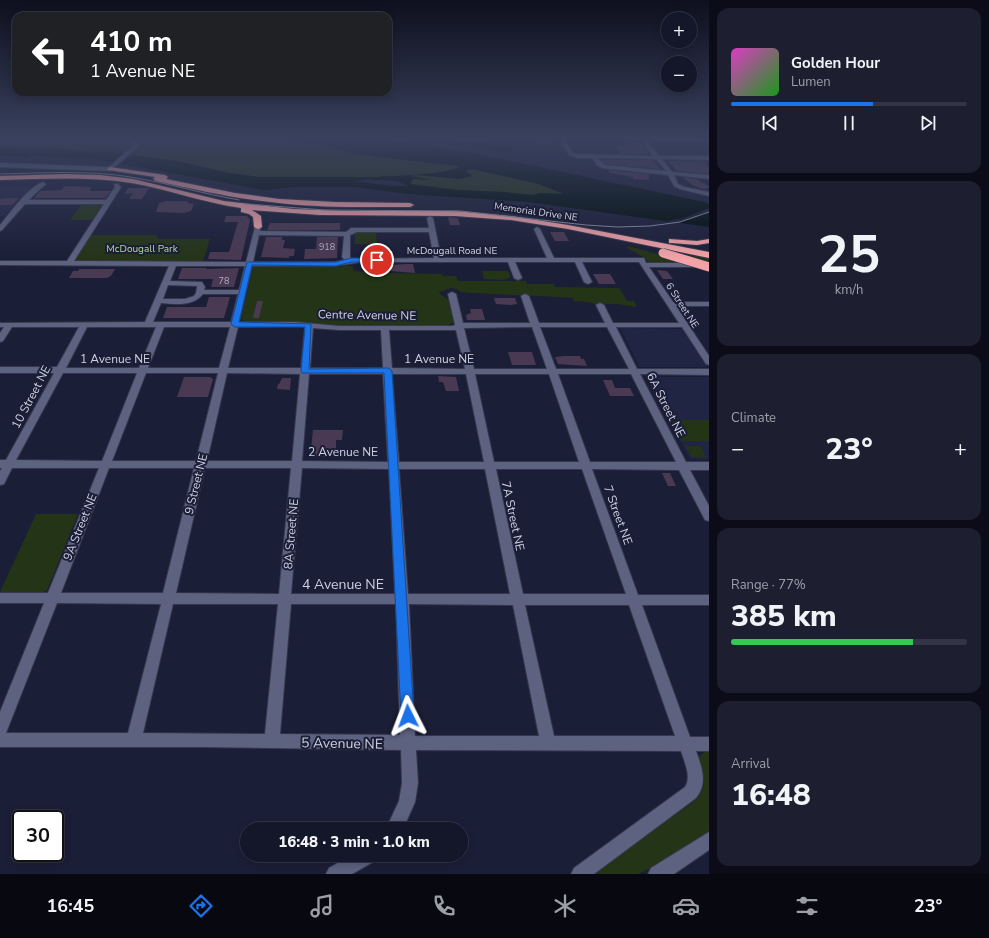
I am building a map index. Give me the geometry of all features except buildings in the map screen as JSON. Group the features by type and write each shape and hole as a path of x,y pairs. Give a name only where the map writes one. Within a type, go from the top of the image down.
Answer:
{"highway":[{"path":"0,181 60,178 116,182"},
{"name":"Memorial Drive NE","path":"82,178 151,185 200,198 260,209 322,214 462,214 503,217 552,224 709,255"},
{"name":"Memorial Drive NE","path":"148,178 260,199 300,203 445,206 528,213 583,222 660,246 709,249"},
{"path":"167,178 212,190"},
{"path":"200,198 206,202 252,212 257,216 257,230"},
{"path":"257,230 268,218 278,215 322,214"},
{"path":"660,246 709,241"},
{"path":"660,246 709,255"},
{"path":"660,246 709,266"}],"street":[{"path":"672,178 674,183 678,186 709,194"},
{"path":"69,263 118,187 116,182"},
{"path":"0,228 36,188 43,184"},
{"path":"23,202 108,202"},
{"path":"0,217 10,217"},
{"path":"430,218 438,260"},
{"path":"537,229 552,260"},
{"path":"257,230 345,233 356,230 432,230"},
{"name":"9 Street NE","path":"134,740 257,230"},
{"path":"345,233 346,257 350,261"},
{"path":"511,260 518,278"},
{"path":"577,260 588,282"},
{"name":"McDougall Road NE","path":"0,263 335,264 350,261 577,260 709,266"},
{"name":"6 Street NE","path":"643,262 709,362"},
{"path":"148,324 174,264"},
{"path":"158,301 188,301 197,298 201,292 201,287 198,284 166,283"},
{"path":"201,292 242,292"},
{"name":"7A Street NE","path":"452,294 470,371 548,743"},
{"name":"7 Street NE","path":"525,296 635,600 686,744 697,780 694,791 580,874"},
{"path":"670,304 709,304"},
{"name":"6A Street NE","path":"600,305 709,517"},
{"name":"9A Street NE","path":"0,730 161,324"},
{"name":"Centre Avenue NE","path":"0,325 235,324 309,325 331,328 452,328 466,325 684,325"},
{"path":"0,339 10,325"},
{"name":"10 Street NE","path":"0,481 5,464 60,370 84,325"},
{"name":"8A Street NE","path":"272,742 309,325"},
{"path":"385,328 402,600 410,783 407,802 397,822"},
{"path":"698,345 709,345"},
{"name":"1 Avenue NE","path":"0,370 224,371 305,365 388,371 709,372"},
{"name":"2 Avenue NE","path":"5,464 709,466"},
{"name":"4 Avenue NE","path":"0,598 709,600"},
{"name":"5 Avenue NE","path":"0,740 134,740 409,744 709,744"},
{"path":"656,874 683,859 709,840"},
{"path":"335,874 356,862"}],"shaded area":[{"path":"197,178 421,178 433,180 413,179 410,184 458,190 533,195 539,193 564,194 539,184 511,178 590,178 709,204 709,227 528,202 408,194 355,187 295,187 264,190","holes":["362,179 397,181 408,186 392,186 354,181 365,180"]},
{"path":"446,178 464,178 459,179"},
{"path":"0,186 32,186 5,216 0,216"},
{"path":"620,328 682,329 707,367 640,367"},
{"path":"646,377 709,377 709,459 690,459"}],"green space":[{"path":"384,178 511,178 539,184 565,194 548,193 533,195 458,190 413,185"},
{"path":"100,203 102,205 92,220 70,220 82,204"},
{"path":"355,233 376,233 377,244 355,244"},
{"name":"McDougall Park","path":"91,235 156,235 159,239 210,239 203,261 74,261"},
{"path":"628,246 661,255 666,251 709,258 709,264 650,263 645,258 627,248"},
{"path":"256,265 341,267 348,265 353,267 353,271 442,274 443,276 456,276 458,281 526,281 527,284 554,284 555,287 619,288 627,301 634,301 637,307 573,301 573,298 460,292 459,290 451,288 439,292 449,300 454,322 448,325 332,325 297,322 245,321 241,319 253,267"},
{"path":"482,271 508,271 511,277 504,280 484,279"},
{"path":"670,420 709,420 709,441 681,441"},
{"path":"685,446 700,446 706,457 692,457"},
{"path":"36,514 78,514 47,590 43,592 0,592"},
{"path":"709,751 709,833 664,862 638,874 593,874 697,799 704,783 699,759 703,753"}],"pier":[{"path":"709,208 709,213 688,220 674,223 662,222 684,218"}],"tram line":[{"path":"137,178 239,200"},
{"path":"246,204 325,210 460,211 586,225 618,227 650,226 680,222 709,212"}],"route":[{"path":"377,260 352,260 335,264 250,264 235,324 309,325 305,371 388,371 408,716"}]}
